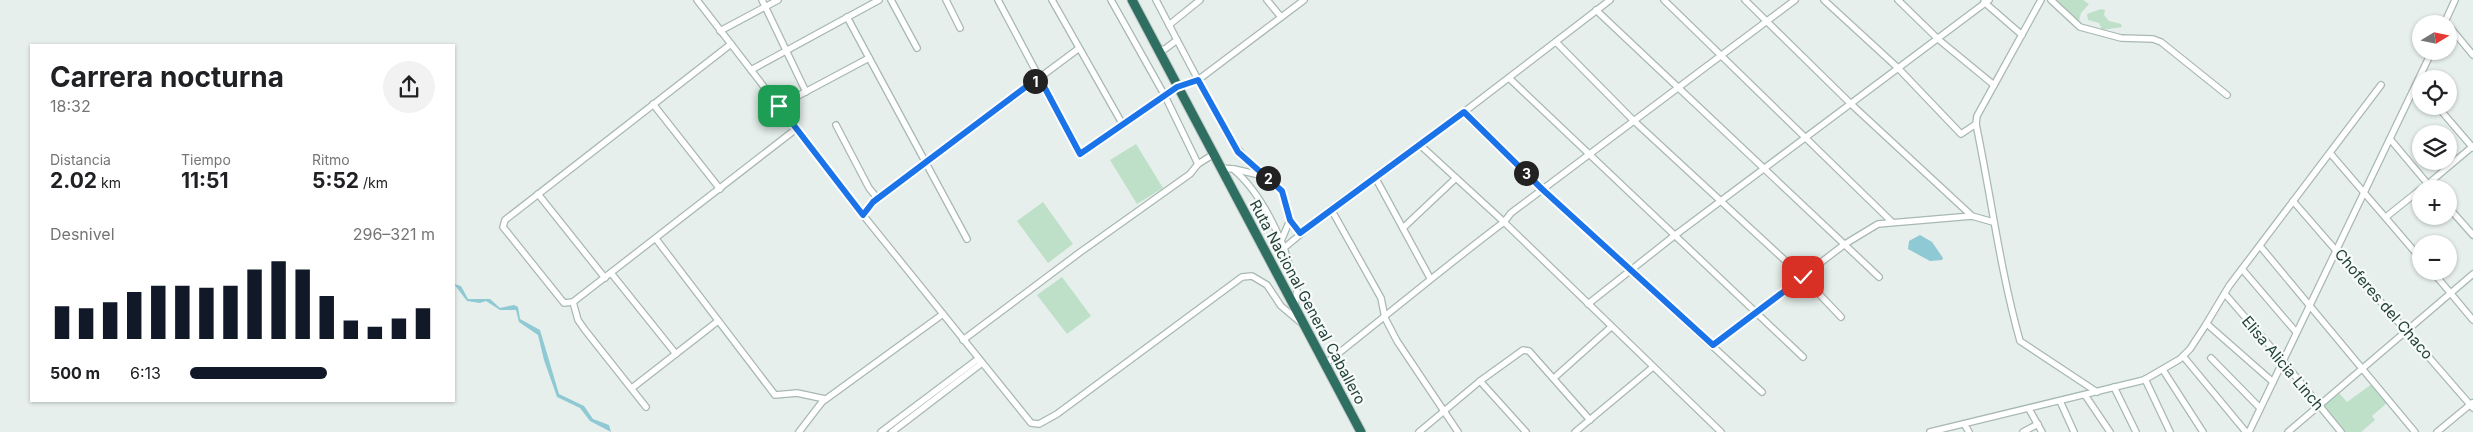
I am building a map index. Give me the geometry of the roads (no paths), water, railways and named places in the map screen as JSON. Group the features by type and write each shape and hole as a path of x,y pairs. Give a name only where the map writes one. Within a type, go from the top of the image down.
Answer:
{"highway":[{"name":"Ruta Nacional General Caballero","path":"1132,0 1361,432"}],"street":[{"path":"697,0 863,215 1031,423 1040,424 1056,414 1242,277 1252,276 1267,285 1281,306 1304,325"},
{"path":"762,0 806,92"},
{"path":"720,30 778,0"},
{"path":"750,70 879,0"},
{"path":"891,0 917,48"},
{"path":"946,0 960,28"},
{"path":"998,0 1080,154 1177,87 1198,80 1304,0"},
{"path":"1052,0 1078,49 1123,125"},
{"path":"1111,0 1165,96 1198,164"},
{"path":"1156,0 1238,152 1282,191 1290,220 1300,233"},
{"path":"1169,25 1200,0"},
{"path":"1267,0 1281,17"},
{"path":"1284,248 1331,209 1464,112 1610,0"},
{"path":"1664,0 1892,222"},
{"path":"1745,0 1768,20 1851,104 1972,216"},
{"path":"1325,364 1385,318 1430,278 1504,222 1510,213 1795,0"},
{"path":"1824,0 1898,68 1961,134 1976,124"},
{"path":"1898,0 1938,39 1994,85"},
{"path":"2042,0 1977,116 1976,124 1990,191 1993,222 2020,341 2097,392"},
{"path":"2051,0 2080,27 2121,38 2161,42 2227,95"},
{"path":"2449,15 2455,0"},
{"path":"1588,304 1674,236 1986,1 2022,35"},
{"path":"1596,10 1879,278"},
{"path":"847,17 967,239"},
{"path":"2458,38 2473,55"},
{"path":"1158,50 1165,49 1177,40"},
{"path":"1556,42 1633,120 1803,277 1841,317"},
{"path":"731,44 505,220 503,227 564,304 573,302 796,129"},
{"path":"863,215 878,199 1078,49"},
{"path":"779,106 869,58"},
{"path":"1509,78 1803,356"},
{"path":"1930,432 2145,380 2183,356 2207,324 2242,269 2381,85"},
{"path":"2183,356 2247,432 2412,98"},
{"path":"653,104 720,189"},
{"path":"1464,112 1542,189 1762,392"},
{"path":"2437,180 2473,147 2445,115"},
{"path":"836,125 869,188 878,199"},
{"path":"2390,140 2425,180"},
{"path":"1419,144 1504,222 1721,432"},
{"path":"2330,152 2412,248"},
{"path":"963,340 1079,253 1190,174 1198,164 1214,154"},
{"path":"1221,168 1266,177"},
{"path":"1233,169 1251,189 1281,241 1297,290 1294,308"},
{"path":"1375,177 1430,278"},
{"path":"1404,228 1456,178"},
{"path":"538,194 605,278"},
{"path":"2386,218 2412,197"},
{"name":"Choferes del Chaco","path":"2293,202 2472,405"},
{"path":"1331,209 1381,298 1385,318 1397,341 1458,432"},
{"path":"1713,345 1866,229 1878,224 1892,222 1972,216 1993,222"},
{"path":"2457,217 2473,235"},
{"path":"1281,241 1290,220"},
{"path":"656,239 775,395 797,393 825,399"},
{"path":"2260,246 2415,432"},
{"path":"2242,269 2296,332"},
{"path":"611,273 676,354"},
{"path":"2288,432 2473,274"},
{"path":"2439,280 2473,320"},
{"name":"Elisa Alicia Linch","path":"2225,294 2341,432"},
{"path":"573,302 578,320 646,407"},
{"path":"799,432 825,399 943,314"},
{"path":"632,388 718,321"},
{"path":"2207,324 2273,382"},
{"path":"1554,378 1611,327"},
{"path":"1419,432 1480,381 1524,350 1530,351 1590,420"},
{"path":"2211,358 2260,408"},
{"path":"881,432 980,361"},
{"path":"892,432 980,361"},
{"path":"1576,432 1653,367"},
{"path":"2163,370 2203,432"},
{"path":"2145,380 2170,432"},
{"path":"1480,381 1526,432"},
{"path":"2114,387 2136,432"},
{"path":"2085,395 2110,432"},
{"path":"2060,401 2074,432"},
{"path":"2438,432 2472,405"},
{"path":"2029,409 2042,432"},
{"path":"1964,424 1969,432"},
{"path":"2023,432 2038,424"}],"water":[{"path":"1920,235 1932,242 1943,258 1942,260 1930,261 1908,249 1909,241"},
{"path":"455,284 461,286 468,299 490,299 500,308 514,305 518,307 520,319 540,330 559,394 584,406 593,419 609,425 611,432 590,421 580,408 557,397 544,360 538,335 519,322 516,310 500,310 486,301 480,303 467,301"}]}
